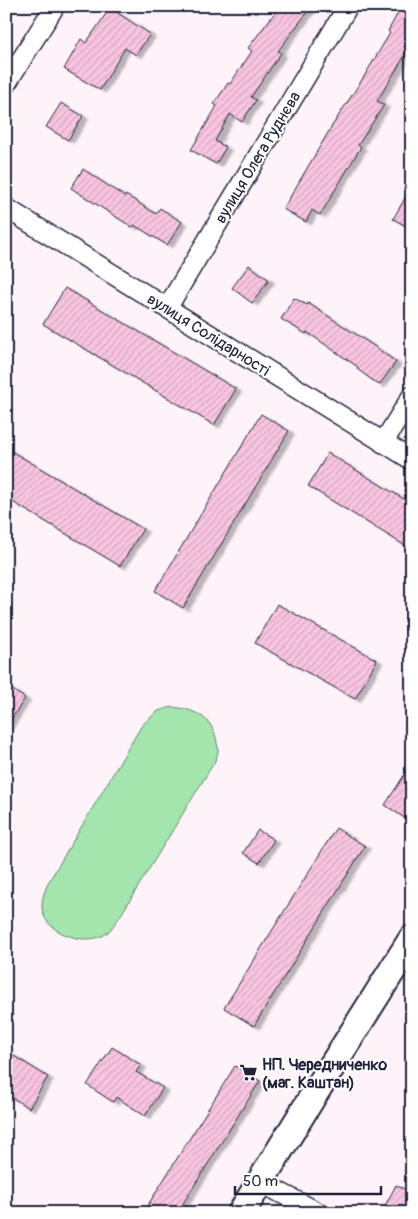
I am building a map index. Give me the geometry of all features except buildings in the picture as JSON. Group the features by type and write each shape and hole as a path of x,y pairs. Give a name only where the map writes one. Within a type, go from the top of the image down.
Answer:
{"street":[{"path":"6,84 55,6"},
{"name":"вулиця Олега Руднєва","path":"167,308 348,6"},
{"name":"вулиця Солідарності","path":"6,208 412,460"},
{"path":"383,443 412,396"},
{"path":"241,1213 412,939"},
{"path":"260,1182 319,1213"}],"green space":[{"path":"172,707 196,713 208,721 215,734 218,754 119,918 109,931 99,937 90,939 80,939 61,933 47,921 43,913 42,901 48,883 142,725 158,711"}],"place":[{"name":"НП. Чередниченко (маг. Каштан)","path":"248,1073"}]}
